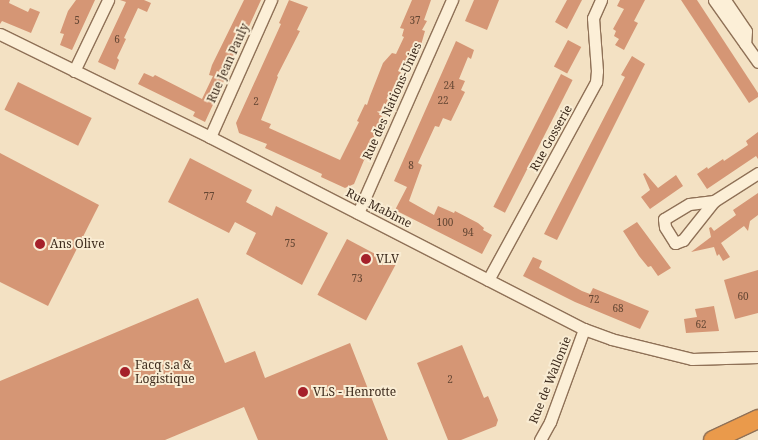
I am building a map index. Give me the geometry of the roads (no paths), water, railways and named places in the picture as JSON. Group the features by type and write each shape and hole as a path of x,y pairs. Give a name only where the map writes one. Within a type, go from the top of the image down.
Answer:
{"highway":[{"path":"713,440 758,419"}],"street":[{"path":"74,71 108,0"},
{"name":"Rue Jean Pauly","path":"210,137 271,0"},
{"name":"Rue des Nations-Unies","path":"358,213 452,0"},
{"name":"Rue Gosserie","path":"488,280 596,82 598,71 593,18 601,0"},
{"path":"714,0 758,62"},
{"path":"725,0 746,31 745,44"},
{"name":"Rue Mabîme","path":"0,34 210,137 584,329 611,339 692,359 758,356"},
{"path":"714,201 758,173"},
{"name":"Rue de Wallonie","path":"540,440 550,422 584,329"}],"place":[{"name":"Ans Olive","path":"40,244"},
{"name":"VLV","path":"366,259"},
{"name":"Facq s.a & Logistique","path":"125,372"},
{"name":"VLS - Henrotte","path":"303,392"}]}
